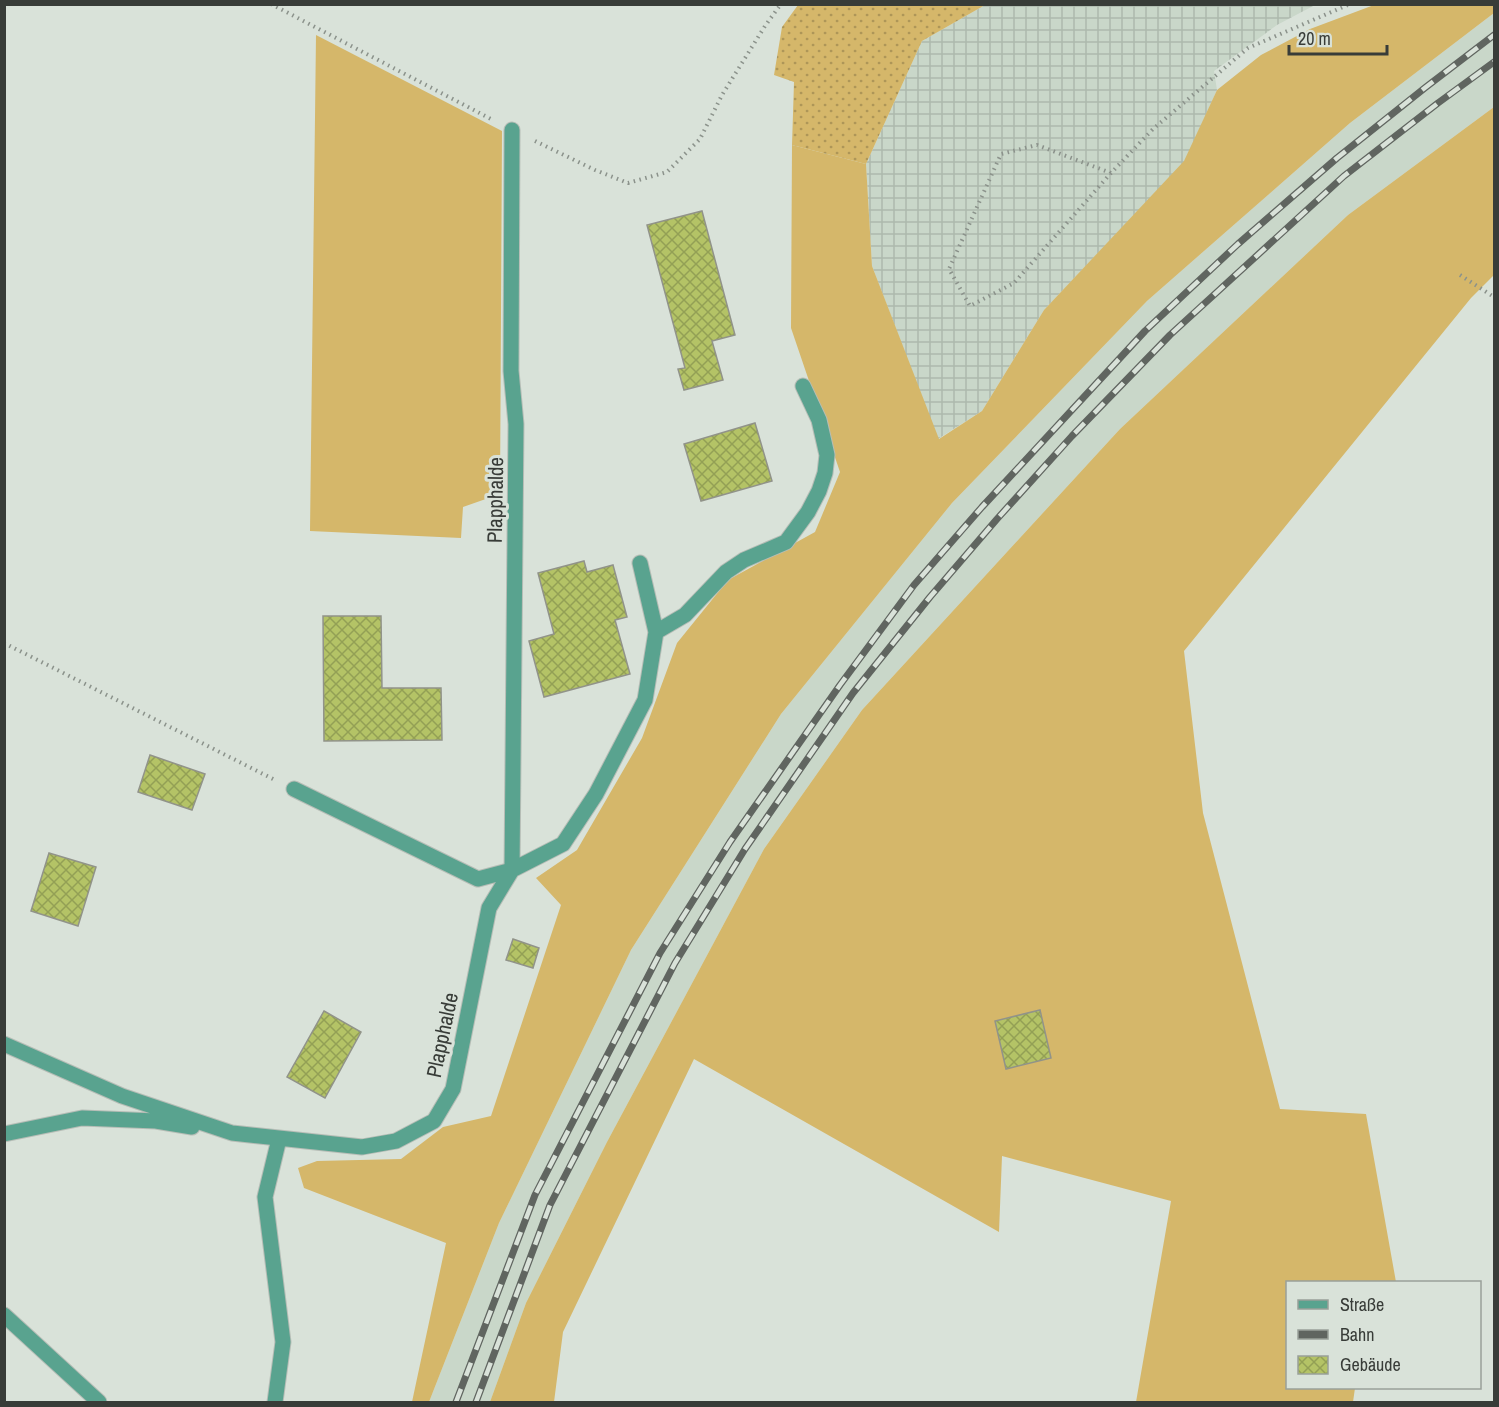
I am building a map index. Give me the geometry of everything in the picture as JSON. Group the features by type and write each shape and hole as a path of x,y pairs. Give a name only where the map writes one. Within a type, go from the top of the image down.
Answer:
{"street":[{"name":"Plapphalde","path":"4,1044 122,1096 232,1133 279,1139 362,1147 396,1142 434,1121 453,1089 489,908 512,870 516,424 512,371 512,130"},
{"path":"656,632 686,615 726,572 744,560 786,542 808,512 822,482 827,455 819,420 803,386"},
{"path":"294,789 478,879 512,870 563,844 596,794 645,700 656,632 640,563"},
{"path":"4,1134 82,1118 156,1121 232,1133"},
{"path":"275,1402 283,1342 265,1197 279,1139"},
{"path":"4,1314 99,1402"}],"path":[{"path":"271,4 512,130 595,170 628,183 667,172 700,139 722,94 781,4"},
{"path":"1111,173 1037,145 1001,154 949,269 970,306 1014,283 1153,129 1248,48 1350,4"},
{"path":"1460,275 1494,297"},
{"path":"4,643 294,789"}],"shaded area":[{"path":"798,5 985,5 922,41 866,164 792,145 794,82 774,75 782,27"},
{"path":"985,5 1315,5 1277,25 1214,71 1217,90 1185,161 1044,310 982,411 938,439 872,266 866,164 922,41"},
{"path":"1374,5 1494,5 1494,13 1350,123 1147,301 952,503 781,714 631,950 499,1223 429,1402 412,1402 446,1243 304,1188 298,1168 317,1161 401,1159 443,1127 491,1116 561,905 536,878 577,850 642,738 677,643 728,580 815,532 840,472 791,328 792,145 866,164 872,266 939,439 982,411 1044,310 1184,161 1217,90 1261,55 1310,29"},
{"path":"1494,13 1494,107 1348,215 1120,429 862,710 764,849 607,1142 526,1303 490,1402 429,1402 499,1223 631,950 781,714 952,503 1147,301 1350,123"},
{"path":"316,35 502,131 500,494 463,507 461,538 310,531"},
{"path":"1494,107 1494,275 1471,298 1184,651 1203,813 1280,1109 1366,1114 1396,1281 1286,1281 1286,1389 1355,1389 1353,1402 1136,1402 1171,1201 1002,1156 999,1232 694,1059 563,1332 554,1402 490,1402 526,1303 607,1142 764,849 862,710 1120,429 1348,215"}],"building":[{"path":"702,211 735,335 712,341 723,380 684,390 678,369 685,368 647,225"},
{"path":"755,423 772,481 701,501 684,444"},
{"path":"584,561 587,572 613,565 627,617 615,620 630,674 544,697 529,641 554,634 538,573"},
{"path":"323,616 381,616 382,688 441,688 442,740 324,741"},
{"path":"150,755 205,774 192,810 138,792"},
{"path":"49,853 96,867 78,926 31,911"},
{"path":"513,939 539,948 533,968 506,960"},
{"path":"1040,1010 1051,1058 1006,1069 995,1021"},
{"path":"324,1011 361,1032 325,1098 287,1077"}],"railway":[{"path":"456,1402 535,1195 660,953 730,842 840,685 914,585 982,507 1145,331 1238,244 1337,158 1494,35"},
{"path":"476,1402 550,1205 675,963 745,849 853,693 930,597 997,519 1072,436 1170,335 1344,176 1494,62"}]}
